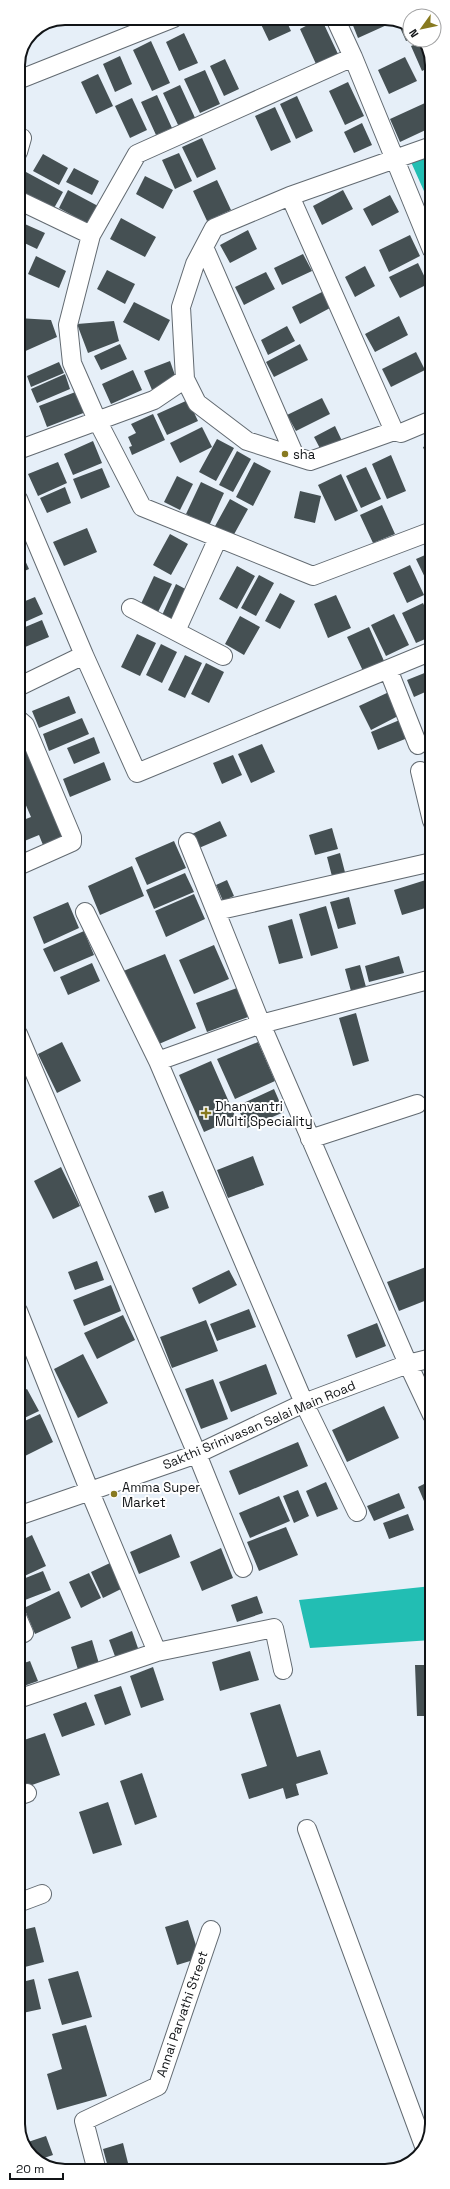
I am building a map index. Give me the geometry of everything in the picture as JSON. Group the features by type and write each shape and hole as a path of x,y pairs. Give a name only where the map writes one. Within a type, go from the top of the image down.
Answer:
{"street":[{"path":"25,77 156,25"},
{"path":"338,25 353,57 393,160 425,234"},
{"path":"353,57 137,154 91,236 68,325 72,363 97,420 142,507 313,576 425,534"},
{"path":"425,149 290,196 214,228 195,264 182,307 185,379 197,403 247,441 310,461 394,431 401,433 425,423"},
{"path":"290,196 394,431"},
{"path":"25,203 91,236"},
{"path":"204,247 295,456"},
{"path":"25,447 154,400 185,379"},
{"path":"25,516 137,774 425,654"},
{"path":"176,631 218,538"},
{"path":"131,608 223,656"},
{"path":"25,684 84,655"},
{"path":"388,669 418,745"},
{"path":"25,725 72,837 72,842 25,863"},
{"path":"420,771 425,792"},
{"path":"188,842 261,1024 425,1400"},
{"path":"216,911 425,864"},
{"path":"85,912 158,1061 304,1403 357,1512"},
{"path":"158,1061 261,1024 425,981"},
{"path":"25,1050 197,1454 243,1568"},
{"path":"310,1139 417,1104"},
{"path":"25,1329 90,1492 157,1652"},
{"name":"Sakthi Srinivasan Salai Main Road","path":"25,1514 197,1454 304,1403 408,1364 425,1360"},
{"path":"25,1697 157,1652 274,1628 282,1670"},
{"path":"307,1829 422,2140"},
{"path":"25,1900 42,1894"},
{"name":"Annai Parvathi Street","path":"95,2164 84,2121 158,2086 211,1930"}],"shaded area":[{"path":"425,157 425,193 411,162"},
{"path":"425,1587 425,1640 310,1648 299,1600"}],"building":[{"path":"261,25 288,25 291,31 269,41"},
{"path":"308,25 324,25 338,54 316,64 300,29"},
{"path":"353,25 387,25 358,38"},
{"path":"184,33 198,63 179,71 166,42"},
{"path":"151,41 170,83 152,91 133,50"},
{"path":"412,48 421,48 425,60 425,70 422,71"},
{"path":"120,56 132,84 115,92 103,64"},
{"path":"405,57 417,81 389,94 378,70"},
{"path":"225,59 239,89 224,96 210,66"},
{"path":"205,70 220,104 200,113 184,79"},
{"path":"98,74 113,106 96,114 81,82"},
{"path":"348,82 364,116 345,125 329,91"},
{"path":"180,85 196,120 179,127 163,93"},
{"path":"157,95 172,128 156,135 141,102"},
{"path":"297,96 313,131 296,139 280,104"},
{"path":"132,98 147,130 130,138 115,106"},
{"path":"425,103 425,130 400,142 390,119"},
{"path":"275,107 291,142 271,151 255,116"},
{"path":"362,123 372,145 354,153 344,132"},
{"path":"202,138 216,169 197,178 182,147"},
{"path":"179,153 192,181 175,189 162,160"},
{"path":"43,154 68,168 59,185 33,171"},
{"path":"74,168 99,181 92,195 66,182"},
{"path":"26,172 63,192 53,210 25,195"},
{"path":"145,176 173,190 163,209 136,194"},
{"path":"217,180 231,210 207,221 193,191"},
{"path":"68,190 98,206 88,224 59,208"},
{"path":"343,190 353,209 322,225 313,206"},
{"path":"390,195 399,212 372,226 363,209"},
{"path":"121,218 156,237 145,257 110,239"},
{"path":"25,224 45,233 37,249 25,243"},
{"path":"248,230 257,249 230,263 220,245"},
{"path":"410,235 420,256 389,272 379,250"},
{"path":"303,254 312,271 282,285 274,268"},
{"path":"36,256 66,271 59,288 28,274"},
{"path":"418,263 425,278 425,286 400,298 389,277"},
{"path":"365,266 375,286 355,297 345,277"},
{"path":"107,270 135,284 125,304 97,289"},
{"path":"266,272 275,289 244,305 235,287"},
{"path":"322,292 330,308 300,324 292,307"},
{"path":"134,302 170,320 159,341 123,322"},
{"path":"399,316 408,335 375,352 365,334"},
{"path":"25,318 51,320 57,337 25,351"},
{"path":"114,321 119,341 88,353 77,324"},
{"path":"287,326 295,341 268,355 261,340"},
{"path":"120,344 127,359 101,370 94,356"},
{"path":"300,344 308,360 274,377 266,362"},
{"path":"416,352 425,370 391,387 382,369"},
{"path":"170,361 177,381 152,390 144,371"},
{"path":"59,362 64,373 31,387 27,376"},
{"path":"133,370 142,390 111,404 102,384"},
{"path":"65,374 70,389 37,403 31,389"},
{"path":"78,391 86,412 47,427 39,406"},
{"path":"322,398 330,414 296,431 287,415"},
{"path":"188,400 198,421 167,435 157,414"},
{"path":"153,414 165,440 132,455 129,447 132,446 128,437 136,433 131,424"},
{"path":"335,426 343,443 323,454 314,437"},
{"path":"202,427 212,447 180,463 170,443"},
{"path":"217,439 234,448 216,481 199,472"},
{"path":"93,441 102,463 73,475 64,454"},
{"path":"237,451 251,459 233,492 219,485"},
{"path":"391,455 406,491 387,499 372,464"},
{"path":"58,462 67,483 38,496 28,474"},
{"path":"254,462 271,471 253,506 236,497"},
{"path":"366,467 381,499 361,508 346,476"},
{"path":"102,468 110,487 81,499 73,479"},
{"path":"341,474 358,511 335,521 318,485"},
{"path":"177,476 193,484 180,510 164,502"},
{"path":"201,482 224,493 209,526 186,514"},
{"path":"65,487 71,503 47,513 40,498"},
{"path":"300,491 321,496 315,523 294,518"},
{"path":"230,499 248,509 232,538 214,528"},
{"path":"382,505 395,534 373,543 360,515"},
{"path":"87,528 97,552 64,566 53,542"},
{"path":"170,534 188,544 171,575 153,565"},
{"path":"425,555 425,578 416,559"},
{"path":"25,560 29,569 25,571"},
{"path":"410,565 424,595 407,603 393,573"},
{"path":"237,566 255,576 237,609 219,599"},
{"path":"259,575 274,583 256,616 241,608"},
{"path":"154,576 172,584 156,616 139,608"},
{"path":"176,584 193,593 175,630 159,622"},
{"path":"280,593 295,601 280,629 265,621"},
{"path":"336,595 351,628 328,638 314,604"},
{"path":"35,597 43,614 25,622 25,601"},
{"path":"423,603 425,607 425,639 416,643 402,613"},
{"path":"394,614 409,645 386,656 371,625"},
{"path":"240,616 260,627 244,655 225,644"},
{"path":"42,620 49,637 25,647 25,627"},
{"path":"369,627 384,661 363,671 347,637"},
{"path":"137,634 156,643 140,676 121,667"},
{"path":"161,644 177,652 162,683 146,675"},
{"path":"185,655 202,663 185,698 168,690"},
{"path":"206,663 224,672 209,703 191,694"},
{"path":"425,673 425,692 414,697 407,680"},
{"path":"389,692 400,715 371,730 359,706"},
{"path":"69,696 76,713 39,728 32,711"},
{"path":"82,718 89,734 49,751 43,734"},
{"path":"402,719 410,737 378,750 371,732"},
{"path":"94,737 100,753 74,764 67,748"},
{"path":"25,744 69,841 45,850 39,835 25,841 25,819 31,817 25,803"},
{"path":"262,744 275,772 251,783 238,754"},
{"path":"233,755 242,775 222,784 213,763"},
{"path":"104,762 111,780 70,797 63,779"},
{"path":"220,821 227,836 199,848 192,834"},
{"path":"332,828 338,849 315,855 309,835"},
{"path":"174,841 186,868 147,885 135,858"},
{"path":"25,848 29,857 25,859"},
{"path":"340,853 347,880 334,884 327,857"},
{"path":"132,866 144,896 100,915 88,886"},
{"path":"185,873 194,892 154,909 146,890"},
{"path":"227,880 234,896 223,901 216,885"},
{"path":"425,880 425,908 402,915 394,890"},
{"path":"194,894 205,919 166,937 155,911"},
{"path":"349,897 356,924 338,929 330,902"},
{"path":"68,902 79,928 44,944 33,917"},
{"path":"326,906 338,948 311,956 299,914"},
{"path":"292,919 303,958 279,964 268,926"},
{"path":"84,931 94,955 54,972 43,949"},
{"path":"214,945 229,979 194,994 179,960"},
{"path":"165,954 196,1028 152,1047 121,972"},
{"path":"399,956 404,973 369,982 365,966"},
{"path":"92,963 100,981 68,995 60,977"},
{"path":"360,965 366,987 351,991 345,969"},
{"path":"237,988 248,1017 207,1032 196,1003"},
{"path":"356,1013 369,1061 353,1066 339,1018"},
{"path":"62,1042 81,1081 57,1093 38,1054"},
{"path":"258,1042 275,1081 235,1099 217,1059"},
{"path":"211,1061 236,1118 204,1132 179,1075"},
{"path":"274,1089 284,1112 247,1128 237,1106"},
{"path":"253,1156 264,1185 228,1198 217,1170"},
{"path":"61,1167 80,1206 53,1219 34,1181"},
{"path":"163,1191 169,1208 155,1213 148,1196"},
{"path":"97,1261 104,1280 75,1290 68,1272"},
{"path":"425,1267 425,1301 399,1311 387,1282"},
{"path":"229,1270 237,1285 199,1304 192,1288"},
{"path":"111,1285 121,1311 84,1326 73,1300"},
{"path":"249,1309 256,1327 217,1341 210,1324"},
{"path":"123,1315 135,1340 97,1359 84,1333"},
{"path":"206,1320 218,1351 172,1368 160,1337"},
{"path":"377,1323 386,1346 356,1358 347,1335"},
{"path":"83,1354 108,1403 78,1418 54,1369"},
{"path":"266,1364 277,1394 231,1412 219,1382"},
{"path":"213,1379 228,1419 201,1429 185,1389"},
{"path":"27,1389 39,1411 25,1418 25,1390"},
{"path":"384,1406 399,1438 347,1462 332,1430"},
{"path":"40,1414 53,1442 25,1456 25,1421"},
{"path":"298,1442 308,1466 239,1495 229,1471"},
{"path":"326,1482 338,1509 317,1517 306,1491"},
{"path":"425,1484 424,1501 418,1487"},
{"path":"298,1490 309,1516 294,1523 283,1496"},
{"path":"399,1493 405,1508 374,1521 367,1506"},
{"path":"279,1496 290,1521 250,1538 239,1513"},
{"path":"408,1514 414,1530 389,1539 383,1523"},
{"path":"286,1527 298,1555 259,1571 247,1542"},
{"path":"171,1534 180,1557 139,1574 130,1552"},
{"path":"32,1535 46,1566 25,1576 25,1538"},
{"path":"221,1548 233,1578 202,1591 190,1562"},
{"path":"110,1563 121,1589 103,1598 91,1572"},
{"path":"43,1571 51,1590 25,1600 25,1578"},
{"path":"89,1573 101,1598 81,1608 69,1582"},
{"path":"59,1591 71,1618 35,1634 25,1608"},
{"path":"257,1596 263,1613 237,1622 231,1605"},
{"path":"132,1631 139,1651 116,1659 109,1640"},
{"path":"92,1640 100,1667 79,1673 71,1647"},
{"path":"250,1651 259,1680 220,1691 212,1662"},
{"path":"30,1661 38,1681 25,1686 25,1663"},
{"path":"415,1665 425,1665 425,1716 417,1716"},
{"path":"153,1667 164,1700 141,1708 130,1676"},
{"path":"121,1686 131,1715 105,1725 94,1695"},
{"path":"86,1702 95,1725 62,1737 53,1714"},
{"path":"280,1704 297,1757 320,1750 328,1774 296,1784 299,1795 286,1799 283,1788 249,1799 241,1774 267,1766 250,1713"},
{"path":"45,1733 60,1775 25,1788 25,1740"},
{"path":"142,1773 157,1817 135,1825 120,1781"},
{"path":"108,1802 122,1845 93,1854 79,1812"},
{"path":"188,1920 200,1958 177,1965 165,1927"},
{"path":"35,1927 44,1962 25,1967 25,1929"},
{"path":"78,1971 92,2017 62,2025 48,1979"},
{"path":"34,1979 41,2009 25,2012 25,1981"},
{"path":"86,2025 107,2096 57,2110 47,2074 62,2069 52,2034"},
{"path":"46,2136 53,2155 44,2158 33,2148 29,2142"},
{"path":"123,2143 128,2164 107,2164 103,2149"}],"place":[{"name":"sha","path":"285,454"},
{"name":"Dhanvantri Multi Speciality","path":"206,1113"},
{"name":"Amma Super Market","path":"114,1494"}]}
